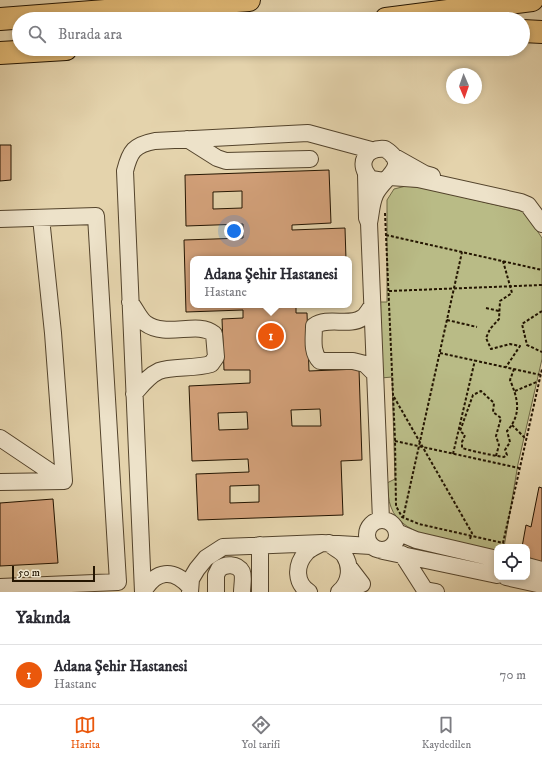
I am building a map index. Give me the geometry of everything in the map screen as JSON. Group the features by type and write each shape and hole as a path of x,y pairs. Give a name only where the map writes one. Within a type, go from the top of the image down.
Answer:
{"highway":[{"path":"92,12 249,0"},
{"path":"440,12 532,0"},
{"path":"0,19 12,18"},
{"path":"530,31 542,32"},
{"path":"0,53 12,52"}],"street":[{"path":"143,592 125,171 130,154 139,144 155,141 308,133 371,150 385,149 393,156 425,174 528,198 534,201 542,213"},
{"path":"187,139 217,158 226,161 310,159"},
{"path":"371,150 363,161 363,168 371,179 418,179 521,202 528,205 542,224"},
{"path":"381,520 369,223 375,195 396,165 393,156"},
{"path":"366,174 367,218 369,223"},
{"path":"0,219 96,216 118,582 0,587"},
{"path":"41,218 53,333 64,481"},
{"path":"130,302 145,322 162,330 208,329 214,334 216,357 211,364 203,367 160,371 148,379 134,394"},
{"path":"372,306 361,319 345,322 321,321 314,326 314,348 316,358 320,361 365,364 375,374"},
{"path":"0,438 64,481"},
{"path":"0,482 64,481"},
{"path":"377,548 366,535 372,524 381,520 400,525 416,540 494,558"},
{"path":"377,548 394,544 400,525"},
{"path":"190,589 191,579 197,569 214,552 223,547 326,543 377,548 494,574"},
{"path":"326,543 343,554 349,567 362,584 340,592"},
{"path":"309,592 304,588 298,576 299,563 306,552 326,543"},
{"path":"260,546 260,592"},
{"path":"402,554 425,590 436,592"},
{"path":"216,592 216,575 219,569 230,565 238,567 242,573 242,592"},
{"path":"530,567 542,570"},
{"path":"143,592 150,581 156,576 167,574 182,578 190,589"},
{"path":"520,580 542,585"}],"path":[{"path":"385,209 395,441 396,506 400,525"},
{"path":"386,235 542,270"},
{"path":"400,525 421,445 462,252"},
{"path":"503,261 512,293 500,301 499,319 490,329 486,338 491,349 510,344 520,346 506,367"},
{"path":"389,291 542,285"},
{"path":"486,308 499,311"},
{"path":"542,311 522,324 528,345 542,352"},
{"path":"447,320 477,327"},
{"path":"440,353 541,375"},
{"path":"453,454 474,360"},
{"path":"496,456 499,445 496,436 501,418 493,412 494,403 481,391 473,395 460,431 465,435 462,448 496,456 504,457 507,455 505,450 510,442 507,431 512,425 516,416 518,400 510,380 514,369"},
{"path":"400,525 419,524 503,543 542,369"},
{"path":"515,391 539,381"},
{"path":"393,396 472,536"},
{"path":"512,425 526,438"},
{"path":"395,441 421,445 453,454 520,468"},
{"path":"465,552 472,536"}],"green space":[{"path":"406,186 424,188 522,211 526,214 542,238 542,359 518,464 505,544 494,544 494,551 453,544 421,534 408,527 397,518 389,501 387,483 395,479 392,377 381,378 378,302 387,302 387,200 394,189"}],"building":[{"path":"0,145 11,145 11,180 0,181"},
{"path":"329,170 331,223 292,225 292,230 345,228 346,256 190,256 190,308 296,308 296,313 307,313 309,371 359,369 362,460 341,461 343,515 198,520 196,474 249,472 248,459 192,461 189,386 250,383 250,370 224,370 222,319 243,318 243,310 186,312 184,240 243,238 243,224 186,226 185,175","holes":["242,191 242,208 213,209 213,192","320,409 321,426 292,426 291,410","247,412 248,429 219,430 218,413","259,485 259,502 230,503 230,486"]},
{"path":"539,487 542,488 542,562 530,560 530,544 523,544 526,525 531,527"},
{"path":"53,499 58,563 0,566 0,503"}],"place":[{"name":"Adana Şehir Hastanesi","path":"271,336"}]}
